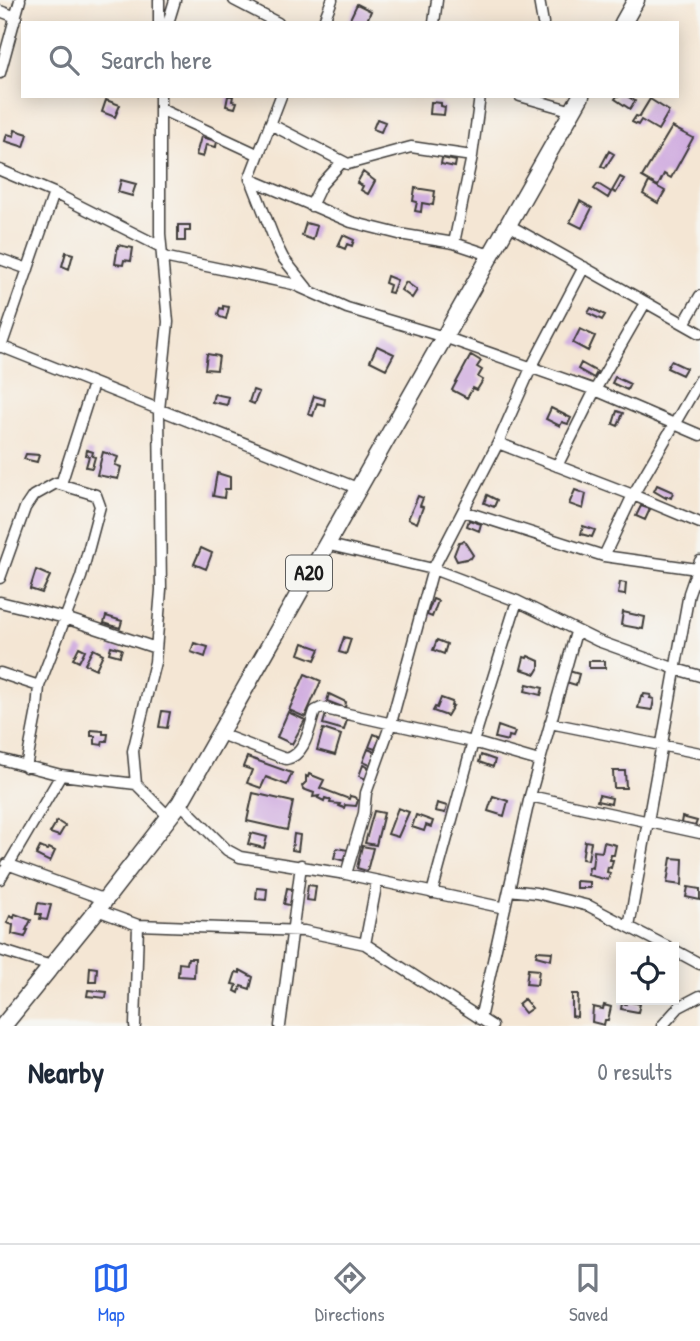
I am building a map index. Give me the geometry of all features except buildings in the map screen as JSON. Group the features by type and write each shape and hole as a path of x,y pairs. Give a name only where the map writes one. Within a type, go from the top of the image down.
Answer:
{"main road":[{"path":"624,21 636,0"},
{"name":"A20","path":"3,1026 180,803 577,104"}],"street":[{"path":"0,73 20,0"},
{"path":"159,0 159,21"},
{"path":"169,21 175,0"},
{"path":"234,0 274,21"},
{"path":"324,21 332,0"},
{"path":"434,21 437,0"},
{"path":"539,0 543,21"},
{"path":"0,11 16,17"},
{"path":"136,784 133,751 155,662 161,590 159,410 168,322 162,252 160,98"},
{"path":"280,98 249,174 277,246 308,289"},
{"path":"454,243 472,156 480,98"},
{"path":"534,98 577,104"},
{"path":"160,109 257,154"},
{"path":"270,124 348,164 411,147 472,156"},
{"path":"311,205 321,185 342,162"},
{"path":"0,170 54,193 162,252 308,289 347,308 444,337 595,390 700,435"},
{"path":"250,180 351,222 454,243 490,255"},
{"path":"54,193 0,347 357,488"},
{"path":"507,224 700,333"},
{"path":"0,259 28,269"},
{"path":"346,874 364,813 366,793 391,723 433,569 498,443 531,368 584,267"},
{"path":"684,324 700,296"},
{"path":"556,466 595,390 645,303"},
{"path":"604,556 634,495 700,380"},
{"path":"61,484 93,384"},
{"path":"498,443 700,523"},
{"path":"0,578 25,508 33,496 56,483 96,495 100,506 80,577 38,685 37,710 26,766"},
{"path":"463,511 604,556 699,565 695,594 676,669 629,928"},
{"path":"325,544 433,569 517,601 576,632 700,676"},
{"path":"0,601 65,618 156,648"},
{"path":"432,893 473,743 517,601"},
{"path":"480,1018 530,796 576,632"},
{"path":"0,673 38,685"},
{"path":"220,734 286,759 294,757 300,751 318,709 391,723 540,761"},
{"path":"550,723 700,753"},
{"path":"0,759 61,775 136,784 169,817"},
{"path":"0,879 61,775"},
{"path":"530,796 700,833"},
{"path":"180,803 233,854 301,865 505,908"},
{"path":"7,864 101,905 138,925 292,930 365,944 492,1026"},
{"path":"280,1026 301,865"},
{"path":"365,944 377,881"},
{"path":"509,890 536,893 590,906 658,942"},
{"path":"135,1026 138,925"},
{"path":"0,950 51,966"},
{"path":"679,953 700,964"},
{"path":"662,1026 679,1007 700,996"}]}
